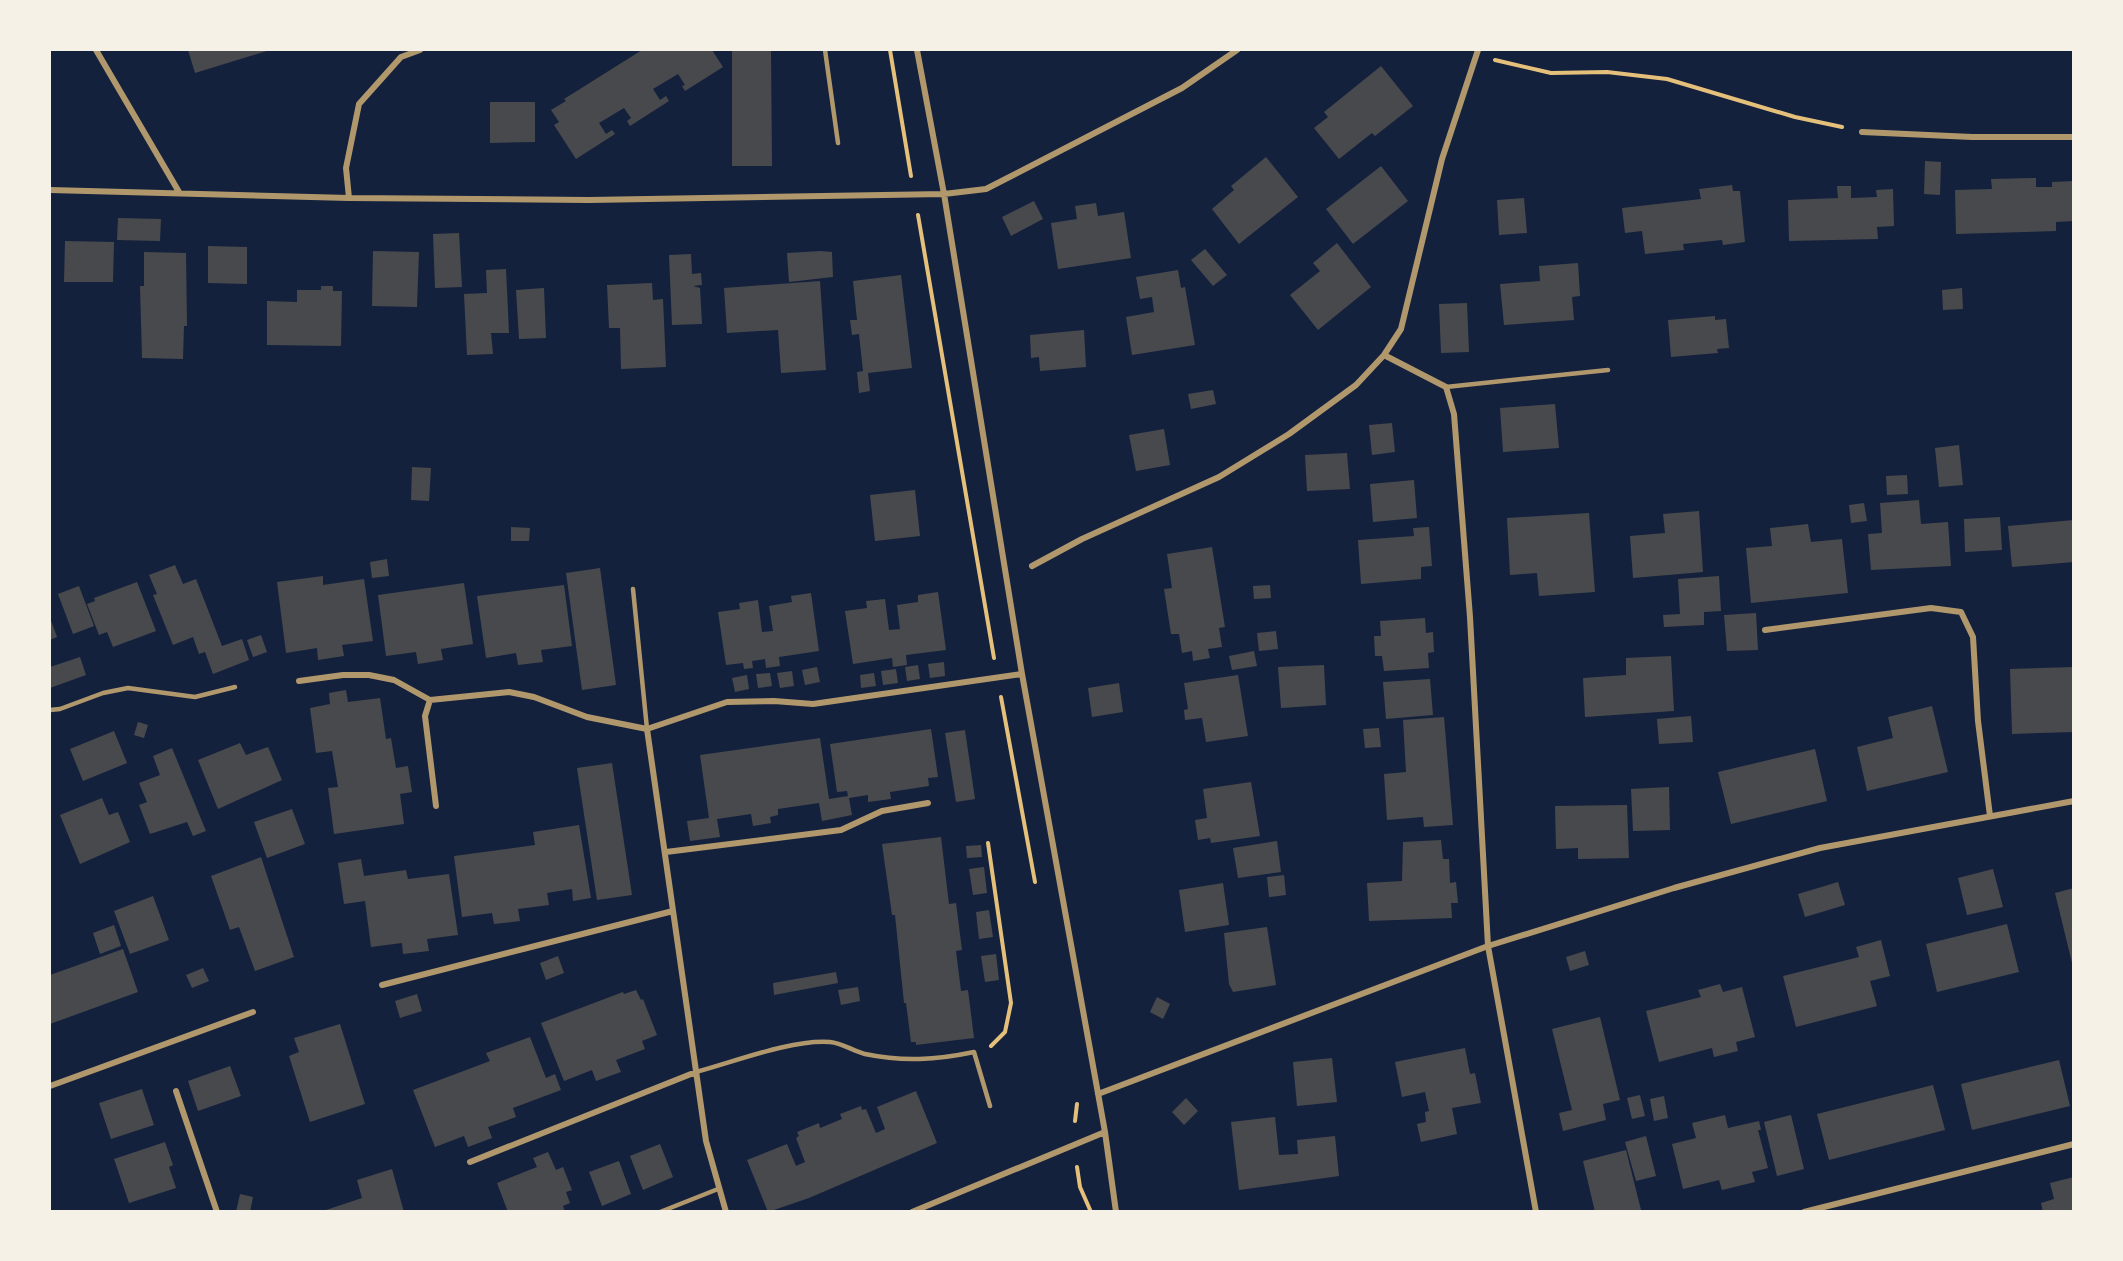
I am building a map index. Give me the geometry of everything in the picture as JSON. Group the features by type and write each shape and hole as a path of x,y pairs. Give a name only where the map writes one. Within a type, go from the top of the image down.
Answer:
{"street":[{"path":"96,50 179,192"},
{"path":"349,198 346,168 359,104 401,57 420,50"},
{"path":"917,50 944,194 1023,674 1105,1132 1116,1212"},
{"path":"50,190 349,198 589,200 944,194 986,189 1182,87 1237,50"},
{"path":"1032,566 1082,539 1219,477 1289,434 1346,392 1384,355 1401,329 1442,159 1477,53"},
{"path":"1862,132 1972,137 2073,137"},
{"path":"1384,355 1446,387 1457,445 1471,628 1488,946 1536,1212"},
{"path":"1765,630 1931,608 1961,612 1973,637 1978,721 1990,816"},
{"path":"298,681 343,675 369,675 394,680 430,700 509,692 534,697 586,717 647,729 727,702 774,701 813,704 1023,674"},
{"path":"430,700 425,716 436,806"},
{"path":"647,729 706,1142 726,1212"},
{"path":"1098,1094 1488,946 1674,888 1820,848 2073,801"},
{"path":"666,852 841,830 882,811 928,803"},
{"path":"382,985 673,910"},
{"path":"50,1086 253,1011"},
{"path":"470,1162 696,1072"},
{"path":"176,1091 217,1212"},
{"path":"912,1212 1105,1132"},
{"path":"1804,1212 2073,1144"}],"lane":[{"path":"825,50 838,143"},
{"path":"1446,387 1608,370"},
{"path":"633,589 647,729"},
{"path":"50,710 103,693 128,688 195,697 236,687"},
{"path":"696,1072 807,1042 832,1042 861,1053 898,1060 934,1060 974,1052 990,1106"},
{"path":"660,1212 718,1189"}],"path":[{"path":"890,50 997,678 1037,890"},
{"path":"1477,53 1551,73 1607,72 1667,79 1795,117 1862,132"},
{"path":"974,1052 994,1045 1005,1032 1011,1003 988,843"},
{"path":"1077,1102 1074,1145 1080,1187 1091,1212"}],"building":[{"path":"188,50 270,50 195,73"},
{"path":"642,50 712,50 723,67 685,91 682,86 685,85 678,74 653,89 660,100 666,96 669,101 630,126 627,121 631,118 624,108 599,123 606,134 612,130 615,134 576,159 554,125 559,122 551,110 566,101 564,99"},
{"path":"732,50 771,50 772,166 732,166"},
{"path":"1381,66 1413,106 1375,136 1372,133 1339,159 1314,128 1328,117 1324,112"},
{"path":"490,102 535,102 535,142 490,143"},
{"path":"1266,157 1298,197 1239,244 1212,209 1234,190 1231,186"},
{"path":"1925,161 1941,162 1940,195 1924,194"},
{"path":"1381,166 1408,201 1353,244 1326,209"},
{"path":"2036,178 2036,187 2052,187 2052,182 2074,181 2074,221 2056,222 2056,231 1956,234 1955,190 1992,189 1991,179"},
{"path":"1732,185 1733,191 1740,191 1745,242 1723,245 1722,240 1683,244 1684,250 1645,254 1642,231 1625,233 1622,208 1701,199 1699,189"},
{"path":"1837,186 1851,186 1851,198 1877,197 1876,190 1893,189 1894,226 1877,227 1878,239 1789,241 1788,200 1838,198"},
{"path":"1524,198 1527,233 1499,235 1497,200"},
{"path":"1034,201 1043,219 1011,236 1002,217"},
{"path":"1096,203 1098,216 1124,212 1131,258 1058,269 1051,223 1077,219 1075,206"},
{"path":"118,218 161,219 160,241 117,240"},
{"path":"459,233 462,287 435,288 433,234"},
{"path":"65,241 114,242 113,282 64,282"},
{"path":"1337,243 1371,287 1318,330 1290,295 1320,271 1313,263"},
{"path":"208,246 247,247 247,284 208,283"},
{"path":"1205,249 1227,275 1213,286 1191,260"},
{"path":"373,251 419,252 417,307 372,306"},
{"path":"144,252 186,253 187,326 184,326 183,359 142,358 140,286 144,286"},
{"path":"832,252 833,277 789,282 787,253"},
{"path":"691,254 692,274 701,273 702,285 693,286 700,288 702,324 672,325 669,255"},
{"path":"1578,263 1580,296 1572,297 1574,320 1504,325 1500,284 1540,281 1539,266"},
{"path":"506,269 509,333 491,333 493,354 467,355 464,294 487,293 486,270"},
{"path":"1178,270 1181,288 1185,287 1195,345 1132,355 1126,317 1154,312 1152,297 1140,299 1136,277"},
{"path":"901,275 912,368 868,373 870,391 859,393 857,372 863,371 859,334 852,335 850,320 857,320 853,281"},
{"path":"820,281 826,370 781,373 778,330 727,333 724,288"},
{"path":"652,283 653,300 663,299 666,367 621,369 620,328 609,328 607,285"},
{"path":"321,286 333,286 333,291 342,291 341,346 267,345 267,301 297,302 297,290 321,290"},
{"path":"544,288 546,338 519,339 516,290"},
{"path":"1962,288 1963,309 1943,310 1942,290"},
{"path":"1467,303 1469,352 1441,353 1439,304"},
{"path":"1715,316 1715,320 1726,319 1729,348 1717,349 1718,353 1671,357 1668,320"},
{"path":"1084,330 1086,367 1040,371 1039,357 1031,358 1030,335"},
{"path":"1213,390 1216,404 1191,409 1188,394"},
{"path":"1555,404 1559,448 1503,452 1500,408"},
{"path":"1392,423 1395,452 1372,455 1369,425"},
{"path":"1164,429 1170,465 1136,471 1129,435"},
{"path":"1959,445 1963,485 1939,487 1935,448"},
{"path":"1347,453 1350,489 1307,491 1305,455"},
{"path":"412,467 431,468 429,501 411,500"},
{"path":"1907,475 1908,494 1887,495 1886,476"},
{"path":"1414,480 1417,518 1373,522 1370,484"},
{"path":"915,490 920,536 875,541 870,495"},
{"path":"1919,500 1921,524 1948,522 1951,566 1871,570 1868,534 1882,533 1880,503"},
{"path":"1864,503 1867,521 1851,523 1849,505"},
{"path":"1699,511 1703,572 1633,578 1630,536 1665,533 1663,514"},
{"path":"1589,513 1595,592 1539,596 1537,573 1510,575 1507,518"},
{"path":"2000,517 2002,550 1965,552 1964,519"},
{"path":"2074,520 2074,562 2012,567 2008,526"},
{"path":"1808,524 1811,542 1842,539 1848,593 1751,603 1746,548 1772,546 1770,528"},
{"path":"511,527 530,528 529,541 511,541"},
{"path":"1429,527 1432,566 1421,567 1421,579 1361,584 1358,540 1414,536 1413,528"},
{"path":"1212,547 1225,627 1219,628 1222,647 1208,649 1210,658 1193,661 1192,651 1182,653 1179,634 1171,634 1164,589 1172,588 1167,554"},
{"path":"387,559 389,576 372,578 370,562"},
{"path":"175,565 183,584 196,579 222,646 242,639 249,660 213,674 205,652 199,654 193,637 173,645 153,595 157,594 149,575"},
{"path":"600,568 616,685 582,690 566,573"},
{"path":"323,576 323,585 364,579 373,641 342,645 344,656 318,660 317,648 286,653 277,582"},
{"path":"1719,576 1721,611 1704,612 1704,625 1664,627 1663,615 1680,614 1678,579"},
{"path":"137,582 156,631 113,647 107,632 99,635 87,604 95,601 94,598"},
{"path":"464,583 473,644 441,649 443,660 418,664 416,652 386,656 378,595"},
{"path":"564,585 572,646 541,650 543,662 518,665 516,653 486,658 477,596"},
{"path":"1270,585 1271,598 1254,599 1253,586"},
{"path":"79,586 94,626 73,634 58,594"},
{"path":"938,592 946,650 906,655 907,665 893,667 892,658 853,664 845,611 867,608 866,601 885,599 889,630 900,629 897,605 918,602 918,595"},
{"path":"811,593 819,651 779,657 780,666 766,668 765,659 752,661 753,668 744,669 743,663 726,665 718,612 740,609 739,603 758,600 762,632 773,631 769,606 792,602 791,596"},
{"path":"1756,613 1758,650 1727,651 1724,615"},
{"path":"50,618 57,637 50,640"},
{"path":"1425,618 1426,633 1433,632 1434,652 1428,653 1429,668 1384,671 1382,656 1375,656 1374,636 1381,636 1380,621"},
{"path":"1276,631 1278,649 1259,651 1257,633"},
{"path":"261,635 267,652 253,657 247,640"},
{"path":"1254,651 1257,666 1232,670 1229,656"},
{"path":"1671,656 1674,711 1585,717 1583,678 1626,675 1626,658"},
{"path":"80,657 86,675 50,688 50,667"},
{"path":"944,662 945,676 930,678 928,664"},
{"path":"918,665 920,679 907,681 905,667"},
{"path":"1324,665 1326,705 1281,708 1278,667"},
{"path":"817,667 820,682 805,685 802,670"},
{"path":"2074,667 2074,732 2012,734 2010,669"},
{"path":"896,669 898,683 883,685 881,671"},
{"path":"792,671 794,686 780,688 777,673"},
{"path":"770,673 772,686 758,688 756,674"},
{"path":"874,673 876,686 861,688 860,675"},
{"path":"747,675 749,689 735,692 732,678"},
{"path":"1238,675 1248,736 1206,742 1202,718 1185,720 1184,710 1188,709 1184,683"},
{"path":"1430,679 1433,715 1386,719 1383,682"},
{"path":"1119,683 1123,712 1092,717 1088,688"},
{"path":"346,690 348,702 380,698 386,739 391,738 396,768 408,766 412,792 400,794 404,824 334,834 328,788 338,787 332,751 316,753 310,708 330,704 329,693"},
{"path":"1932,706 1948,772 1867,791 1857,747 1893,738 1888,717"},
{"path":"1691,716 1693,742 1659,744 1657,719"},
{"path":"1444,717 1453,825 1424,827 1423,817 1387,820 1384,774 1406,772 1403,720"},
{"path":"138,722 148,725 144,738 134,735"},
{"path":"1379,728 1381,747 1365,748 1363,729"},
{"path":"931,729 938,777 928,778 929,786 890,792 891,799 868,802 868,795 849,798 852,815 822,821 819,803 778,809 778,815 770,817 771,823 753,826 751,814 717,819 720,837 690,841 687,821 709,818 700,755 820,738 829,799 848,796 847,791 837,792 830,744"},
{"path":"965,730 975,799 956,802 945,733"},
{"path":"114,731 127,763 83,781 70,749"},
{"path":"240,743 246,755 268,747 282,780 218,809 198,760"},
{"path":"172,748 206,831 193,836 187,822 150,834 139,805 147,802 139,783 160,775 153,756"},
{"path":"1815,749 1827,801 1731,824 1718,772"},
{"path":"612,763 632,895 597,900 577,768"},
{"path":"1251,782 1260,836 1211,843 1210,838 1198,840 1195,820 1207,818 1203,789"},
{"path":"1669,787 1670,830 1633,831 1631,789"},
{"path":"102,798 109,815 118,812 130,842 80,864 60,815"},
{"path":"1627,805 1629,858 1578,859 1578,848 1556,849 1555,806"},
{"path":"292,809 305,844 267,858 254,822"},
{"path":"579,825 591,898 573,901 572,889 547,893 549,905 518,909 520,921 494,924 492,913 462,917 454,856 535,845 533,832"},
{"path":"941,837 949,904 956,903 962,950 956,951 961,991 968,990 974,1038 916,1045 916,1042 911,1042 906,1003 904,1003 895,915 892,915 882,844"},
{"path":"1441,840 1443,859 1449,859 1450,883 1456,882 1458,903 1451,903 1452,918 1369,921 1367,883 1402,881 1403,842"},
{"path":"1277,841 1281,872 1238,878 1233,848"},
{"path":"981,845 982,857 967,858 966,846"},
{"path":"261,857 294,957 255,971 239,927 230,930 211,876"},
{"path":"361,859 364,876 406,870 408,879 449,874 458,935 427,939 429,951 403,954 402,943 371,947 365,901 344,904 338,863"},
{"path":"984,867 987,893 973,895 969,869"},
{"path":"1993,869 2003,907 1967,915 1958,878"},
{"path":"1284,875 1286,895 1269,897 1267,877"},
{"path":"1838,882 1845,905 1805,917 1798,894"},
{"path":"1223,883 1229,925 1185,932 1179,890"},
{"path":"2074,888 2074,967 2073,967 2055,893"},
{"path":"153,896 169,940 130,954 114,911"},
{"path":"989,910 993,937 979,939 976,912"},
{"path":"2007,924 2019,972 1937,992 1926,944"},
{"path":"114,925 121,946 100,954 93,933"},
{"path":"1267,927 1276,985 1233,992 1229,984 1224,933"},
{"path":"1881,940 1890,976 1870,981 1877,1006 1796,1027 1783,976 1859,957 1856,947"},
{"path":"123,949 138,992 50,1024 50,975"},
{"path":"1585,951 1589,965 1570,971 1566,957"},
{"path":"996,954 999,980 985,982 981,956"},
{"path":"558,956 564,973 546,980 540,963"},
{"path":"203,968 209,981 192,988 186,975"},
{"path":"836,972 838,983 774,995 773,983"},
{"path":"1720,984 1723,992 1742,987 1755,1037 1736,1042 1738,1051 1714,1057 1712,1048 1659,1062 1646,1011 1701,997 1698,990"},
{"path":"858,987 860,1001 841,1005 838,990"},
{"path":"636,990 641,1000 643,999 657,1035 642,1041 645,1049 616,1060 621,1072 596,1081 592,1070 564,1081 541,1023 623,992 624,994"},
{"path":"417,994 422,1011 400,1018 395,1001"},
{"path":"1157,997 1170,1004 1163,1019 1150,1012"},
{"path":"1600,1017 1620,1100 1603,1104 1606,1120 1563,1131 1559,1113 1572,1110 1552,1029"},
{"path":"340,1024 365,1104 310,1122 289,1056 299,1052 294,1038"},
{"path":"530,1037 546,1078 555,1074 561,1090 513,1108 516,1117 488,1127 492,1138 468,1147 464,1136 435,1147 413,1090 490,1061 486,1053"},
{"path":"1465,1048 1470,1074 1475,1073 1481,1103 1452,1108 1457,1134 1421,1142 1417,1124 1426,1122 1425,1112 1429,1111 1425,1092 1402,1097 1395,1062"},
{"path":"1332,1058 1337,1102 1297,1106 1293,1062"},
{"path":"2059,1060 2070,1106 1972,1130 1961,1084"},
{"path":"230,1066 241,1096 198,1111 188,1081"},
{"path":"1933,1085 1945,1130 1829,1160 1817,1114"},
{"path":"142,1089 154,1125 111,1139 99,1103"},
{"path":"916,1091 937,1143 809,1198 768,1212 747,1160 787,1144 796,1166 805,1162 796,1138 799,1136 797,1132 819,1123 820,1128 842,1119 840,1114 861,1106 862,1110 866,1109 876,1133 885,1129 877,1107"},
{"path":"1640,1095 1645,1116 1632,1119 1627,1098"},
{"path":"1664,1096 1668,1118 1654,1121 1650,1099"},
{"path":"1186,1098 1198,1111 1184,1125 1172,1112"},
{"path":"1725,1115 1728,1128 1759,1121 1761,1130 1758,1130 1768,1168 1752,1172 1755,1182 1722,1190 1719,1180 1683,1189 1672,1144 1696,1138 1692,1123"},
{"path":"1791,1115 1804,1169 1777,1176 1764,1122"},
{"path":"1275,1117 1279,1155 1298,1154 1297,1140 1335,1136 1339,1176 1239,1190 1231,1122"},
{"path":"1646,1136 1656,1176 1636,1181 1625,1142"},
{"path":"165,1142 173,1165 169,1167 176,1188 129,1203 114,1159"},
{"path":"660,1144 673,1177 643,1190 630,1156"},
{"path":"1626,1150 1641,1210 1595,1212 1583,1161"},
{"path":"548,1152 556,1170 563,1167 572,1190 566,1192 570,1203 563,1206 565,1212 508,1212 497,1183 537,1167 533,1158"},
{"path":"619,1161 631,1194 602,1206 589,1172"},
{"path":"392,1169 404,1212 320,1212 362,1198 357,1180"},
{"path":"2074,1177 2074,1212 2043,1212 2041,1203 2054,1199 2050,1183"},
{"path":"240,1194 253,1197 250,1212 236,1212"}]}
